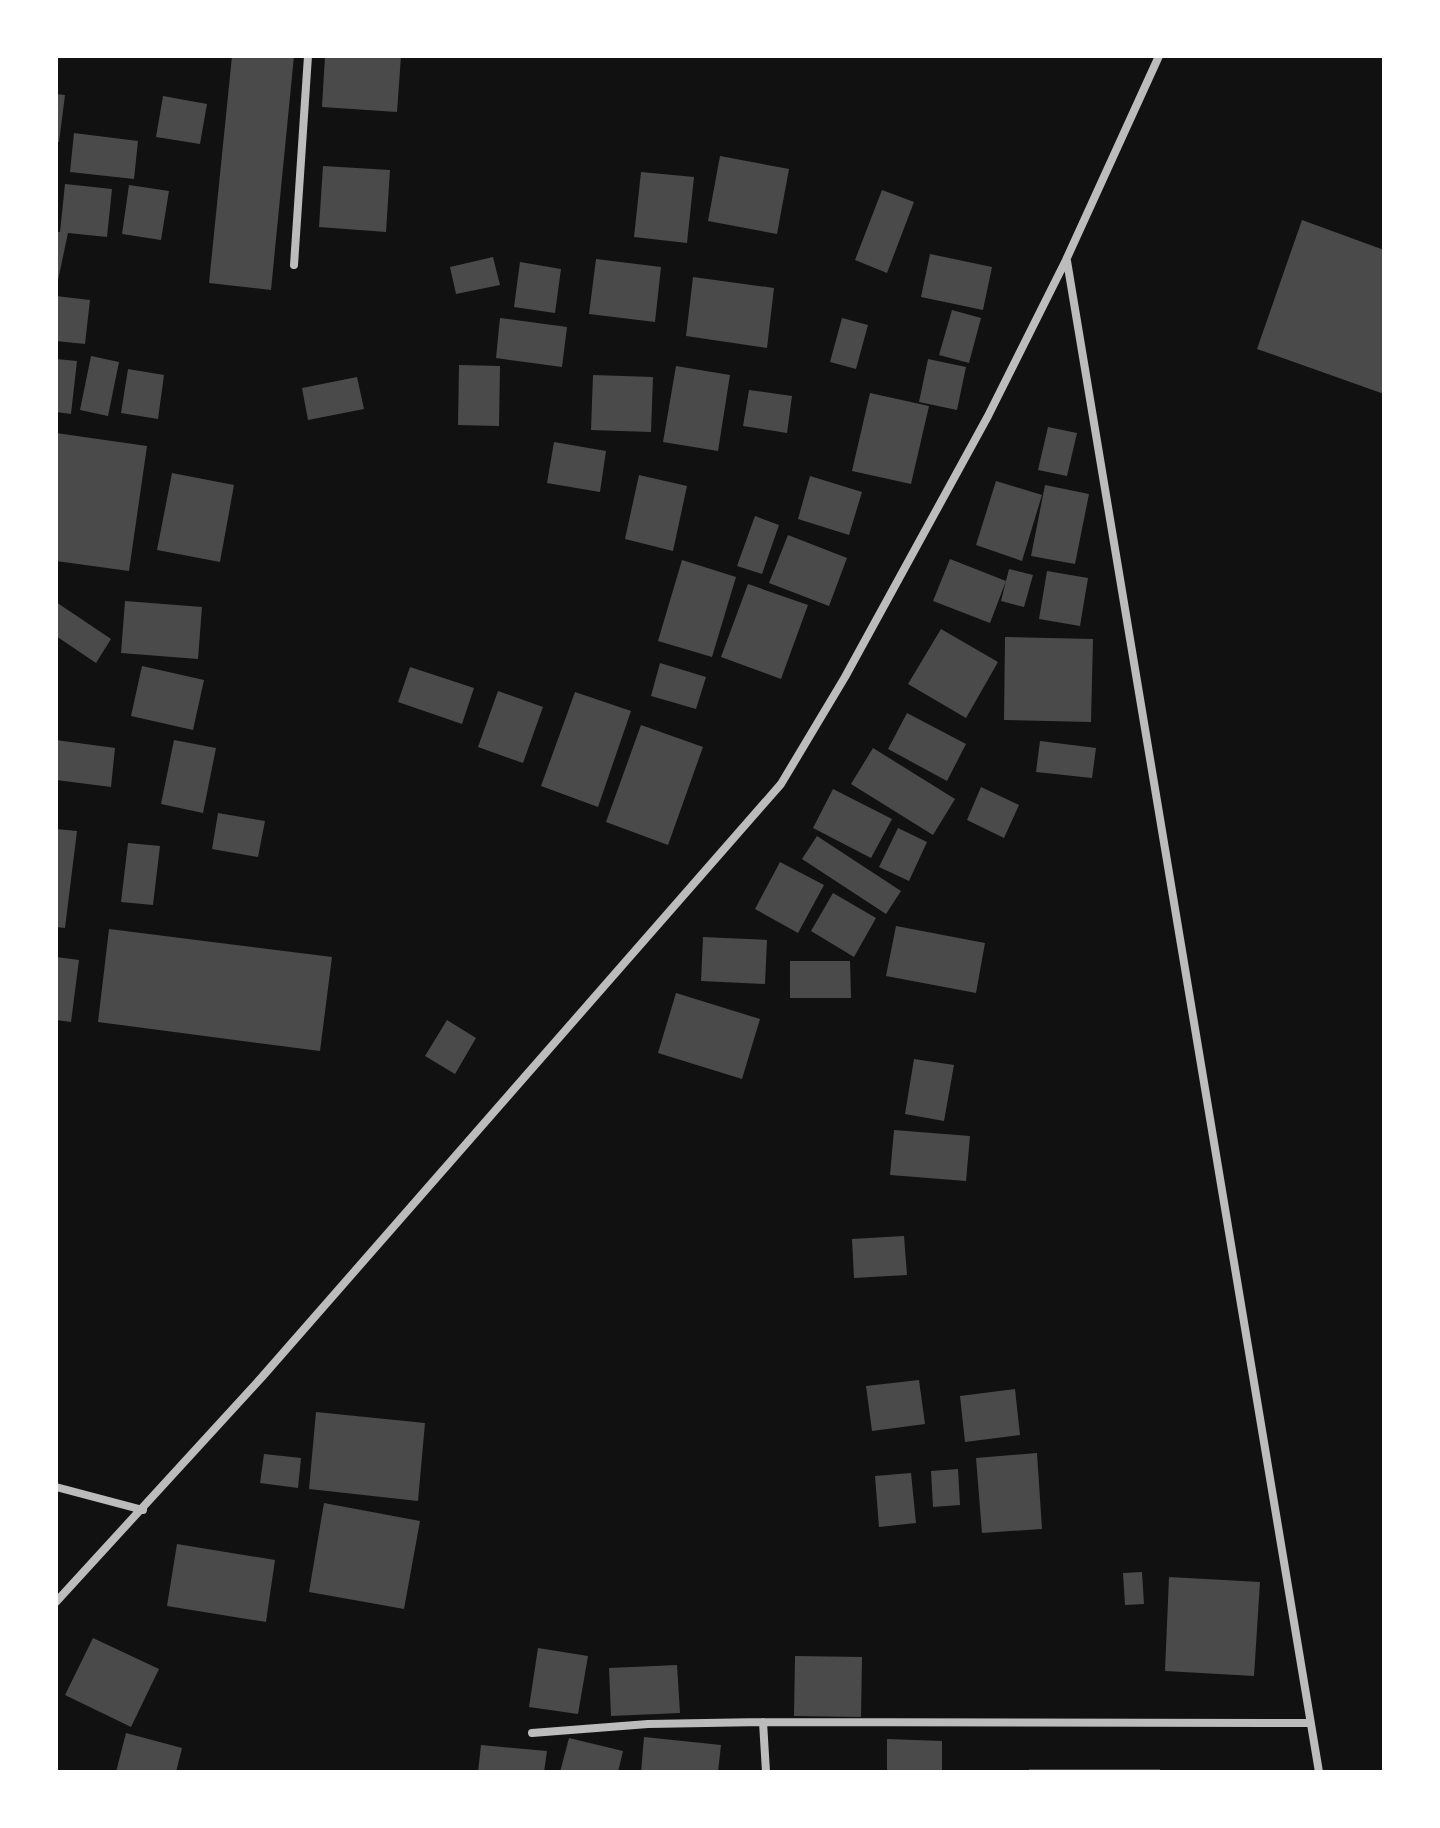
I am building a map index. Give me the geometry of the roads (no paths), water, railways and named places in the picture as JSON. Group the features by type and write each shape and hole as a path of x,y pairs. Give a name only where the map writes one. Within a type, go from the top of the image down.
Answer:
{"street":[{"path":"294,265 308,56"},
{"path":"56,1602 143,1510 781,784 845,677 988,416 1066,260 1159,56"},
{"path":"1066,260 1319,1772"},
{"path":"56,1487 143,1510"},
{"path":"532,1733 648,1724 763,1722 1310,1723"},
{"path":"763,1722 766,1772"}]}
